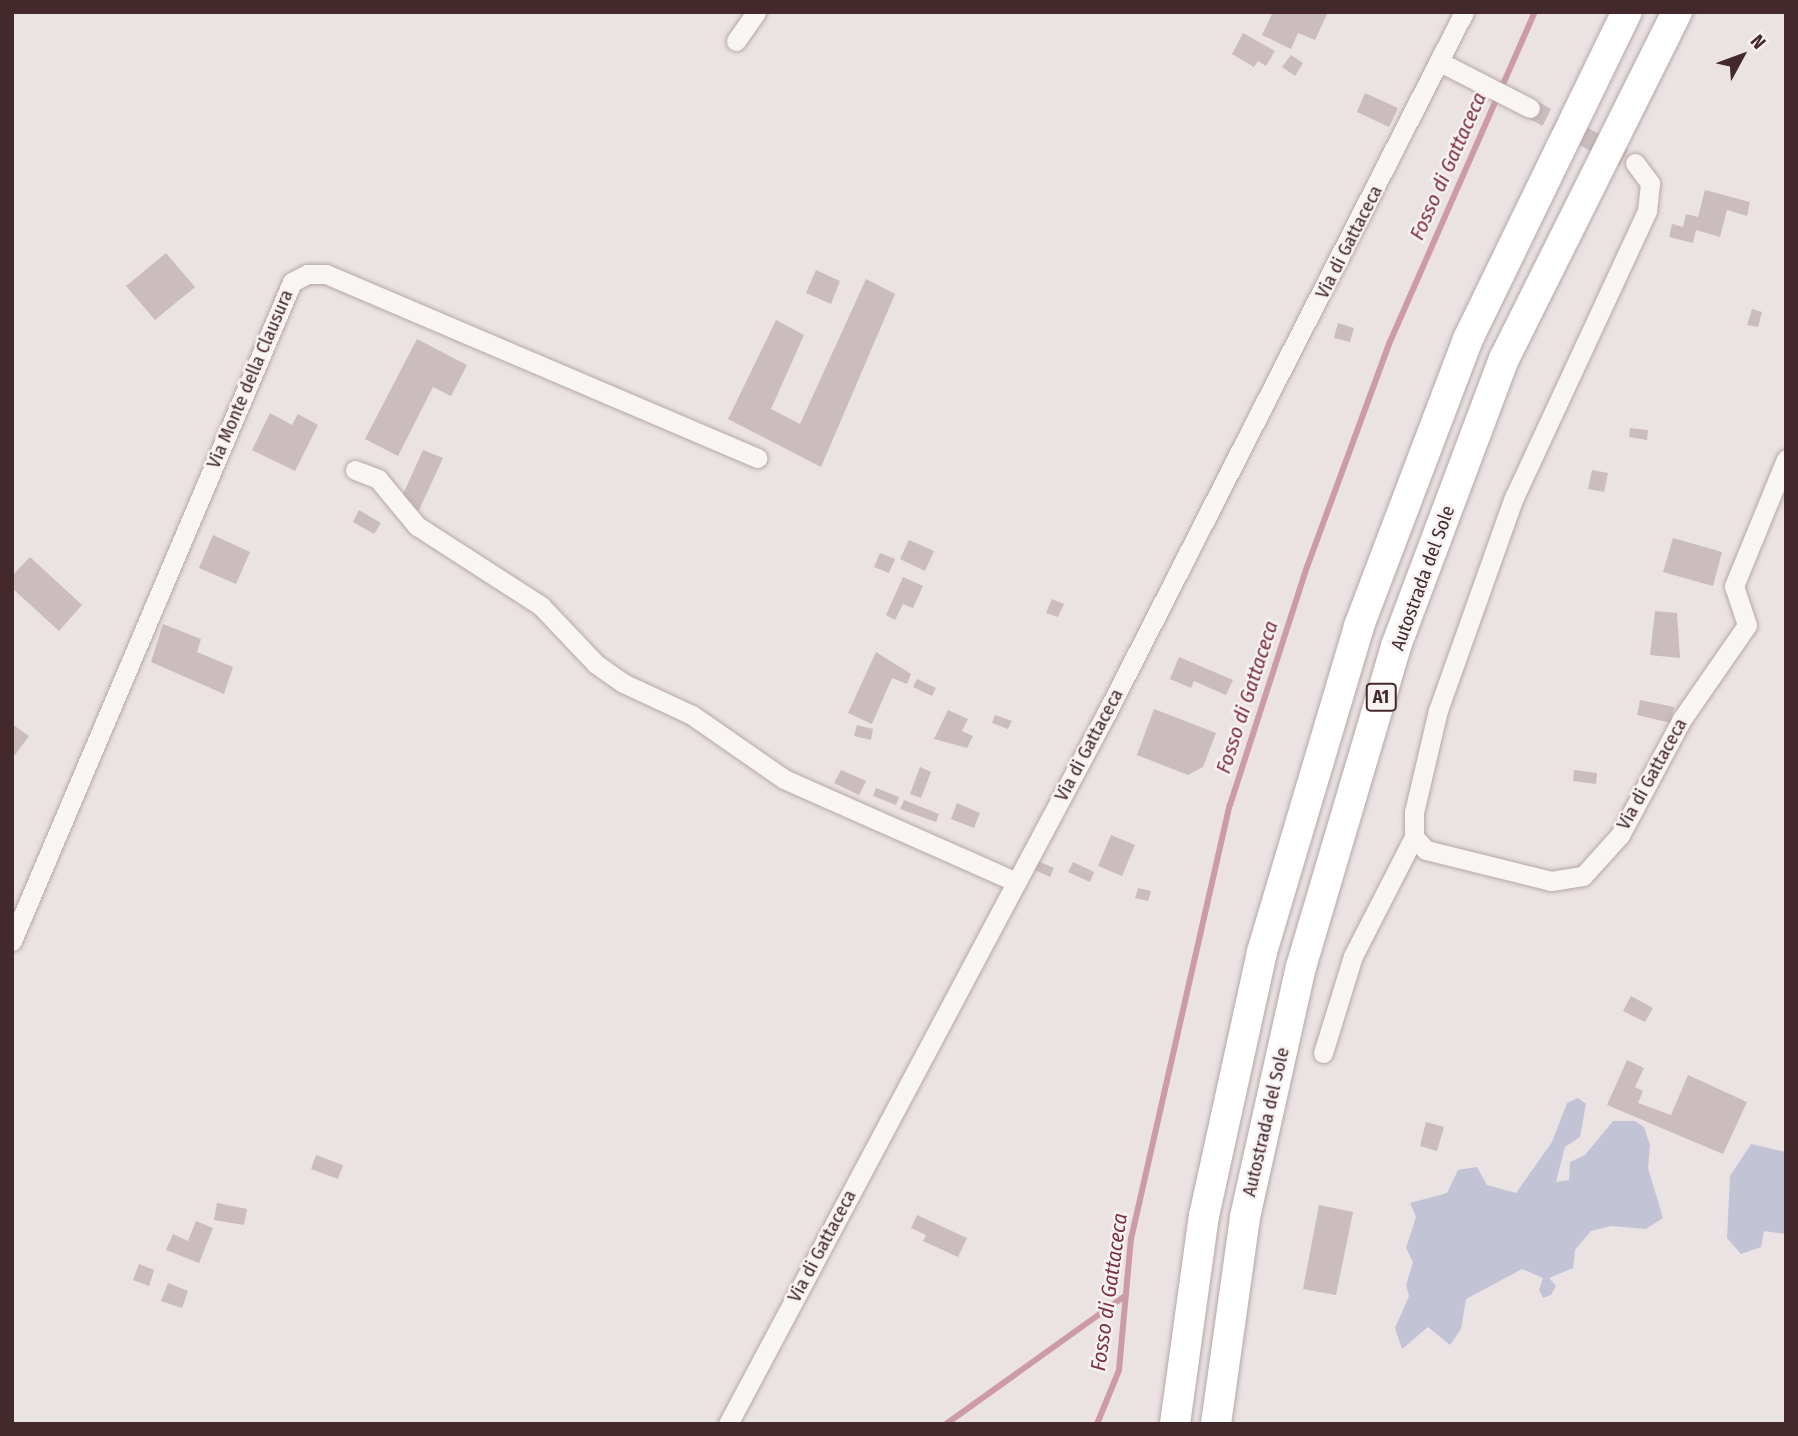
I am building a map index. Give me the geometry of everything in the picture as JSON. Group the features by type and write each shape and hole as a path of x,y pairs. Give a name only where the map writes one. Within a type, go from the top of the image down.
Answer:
{"highway":[{"name":"Autostrada del Sole","path":"1175,1424 1204,1216 1262,953 1359,626 1468,340 1627,12"},
{"name":"Autostrada del Sole","path":"1216,1424 1245,1217 1301,967 1396,646 1504,359 1677,12"}],"street":[{"path":"736,41 756,12"},
{"name":"Via di Gattaceca","path":"728,1424 1016,882 1464,12"},
{"path":"1440,62 1530,108"},
{"path":"1323,1054 1353,956 1414,837 1414,812 1438,710 1484,574 1647,211 1650,183 1635,163"},
{"name":"Via Monte della Clausura","path":"12,941 292,282 307,274 326,274 757,458"},
{"name":"Via di Gattaceca","path":"1414,837 1426,850 1551,881 1583,876 1619,835 1688,709 1748,625 1734,586 1786,459"},
{"path":"355,470 378,479 417,526 541,606 596,664 623,683 692,715 784,779 1016,882"}],"shaded area":[{"path":"1578,1098 1586,1104 1580,1137 1565,1147 1556,1182 1569,1180 1570,1162 1585,1155 1613,1121 1635,1121 1644,1127 1650,1145 1648,1168 1663,1218 1646,1229 1611,1226 1591,1231 1575,1250 1573,1268 1549,1278 1556,1286 1551,1295 1543,1298 1539,1290 1543,1278 1522,1269 1466,1299 1461,1329 1450,1345 1428,1327 1402,1349 1395,1328 1409,1296 1406,1285 1413,1262 1406,1248 1416,1217 1410,1203 1447,1193 1458,1170 1477,1167 1487,1185 1516,1193 1552,1142 1567,1103"},
{"path":"1751,1144 1786,1152 1786,1234 1764,1231 1761,1247 1741,1254 1727,1238 1730,1176"}],"building":[{"path":"1273,12 1328,12 1315,40 1298,33 1291,49 1262,35"},
{"path":"1243,33 1275,51 1266,66 1258,61 1254,67 1232,54"},
{"path":"1291,55 1303,63 1295,76 1282,67"},
{"path":"1365,93 1398,108 1389,127 1357,112"},
{"path":"1705,190 1750,202 1747,216 1727,210 1720,237 1696,230 1693,243 1669,237 1672,224 1683,227 1686,214 1698,217"},
{"path":"166,253 195,287 155,320 126,286"},
{"path":"816,270 840,281 831,304 806,293"},
{"path":"866,279 895,294 821,467 728,419 776,320 804,335 771,409 800,424"},
{"path":"1752,309 1762,312 1758,327 1747,325"},
{"path":"1338,323 1354,328 1350,342 1334,338"},
{"path":"417,339 467,365 451,396 433,387 398,456 365,439"},
{"path":"270,413 292,425 298,414 318,425 295,471 252,450"},
{"path":"1630,428 1648,430 1647,440 1629,437"},
{"path":"423,450 443,458 419,510 400,501"},
{"path":"1592,470 1608,473 1604,492 1588,489"},
{"path":"359,510 381,523 374,534 353,522"},
{"path":"213,535 250,552 236,584 199,568"},
{"path":"1673,538 1722,552 1713,586 1663,572"},
{"path":"909,540 934,551 925,571 900,559"},
{"path":"880,553 895,559 889,573 874,567"},
{"path":"30,557 82,605 59,631 12,588 12,576"},
{"path":"903,577 923,586 913,608 903,604 895,620 886,615"},
{"path":"1052,599 1064,604 1058,617 1046,613"},
{"path":"1655,611 1677,613 1680,658 1650,655"},
{"path":"163,624 201,639 197,652 233,667 224,694 151,662"},
{"path":"876,652 911,674 907,684 892,678 872,724 848,713"},
{"path":"1179,657 1233,680 1226,695 1194,681 1191,688 1170,679"},
{"path":"917,679 936,688 932,696 913,687"},
{"path":"1640,700 1674,707 1671,723 1637,715"},
{"path":"1154,709 1216,733 1203,767 1188,775 1137,755"},
{"path":"948,710 968,719 962,731 973,736 967,748 934,739"},
{"path":"995,715 1012,721 1008,729 992,723"},
{"path":"12,724 29,736 12,759"},
{"path":"857,725 873,729 871,740 854,736"},
{"path":"920,767 931,772 921,798 910,794"},
{"path":"841,770 866,781 859,795 834,783"},
{"path":"1574,770 1597,773 1596,784 1573,781"},
{"path":"876,788 899,797 896,805 873,796"},
{"path":"904,800 939,814 936,822 900,809"},
{"path":"957,803 980,813 974,828 951,819"},
{"path":"1111,835 1135,845 1122,876 1098,866"},
{"path":"1038,861 1054,868 1050,877 1035,870"},
{"path":"1073,862 1094,872 1090,882 1068,872"},
{"path":"1138,888 1151,891 1148,901 1135,898"},
{"path":"1631,996 1653,1008 1645,1022 1623,1011"},
{"path":"1627,1060 1644,1068 1635,1087 1643,1091 1638,1103 1671,1115 1688,1075 1747,1102 1723,1154 1607,1105"},
{"path":"1426,1122 1444,1127 1437,1151 1420,1146"},
{"path":"316,1155 343,1165 338,1179 311,1169"},
{"path":"217,1203 247,1209 244,1225 214,1220"},
{"path":"1319,1205 1353,1212 1336,1295 1303,1289"},
{"path":"917,1215 967,1238 958,1257 923,1241 926,1235 911,1228"},
{"path":"196,1221 213,1228 199,1263 166,1250 173,1234 188,1241"},
{"path":"139,1264 154,1270 149,1286 133,1280"},
{"path":"168,1283 188,1291 182,1308 161,1301"}],"waterway":[{"name":"Fosso di Gattaceca","path":"1097,1424 1119,1370 1131,1239 1230,805 1307,567 1389,344 1535,12"},
{"path":"946,1424 1126,1295"}],"tunnel":[{"path":"1530,108 1635,163"}]}
